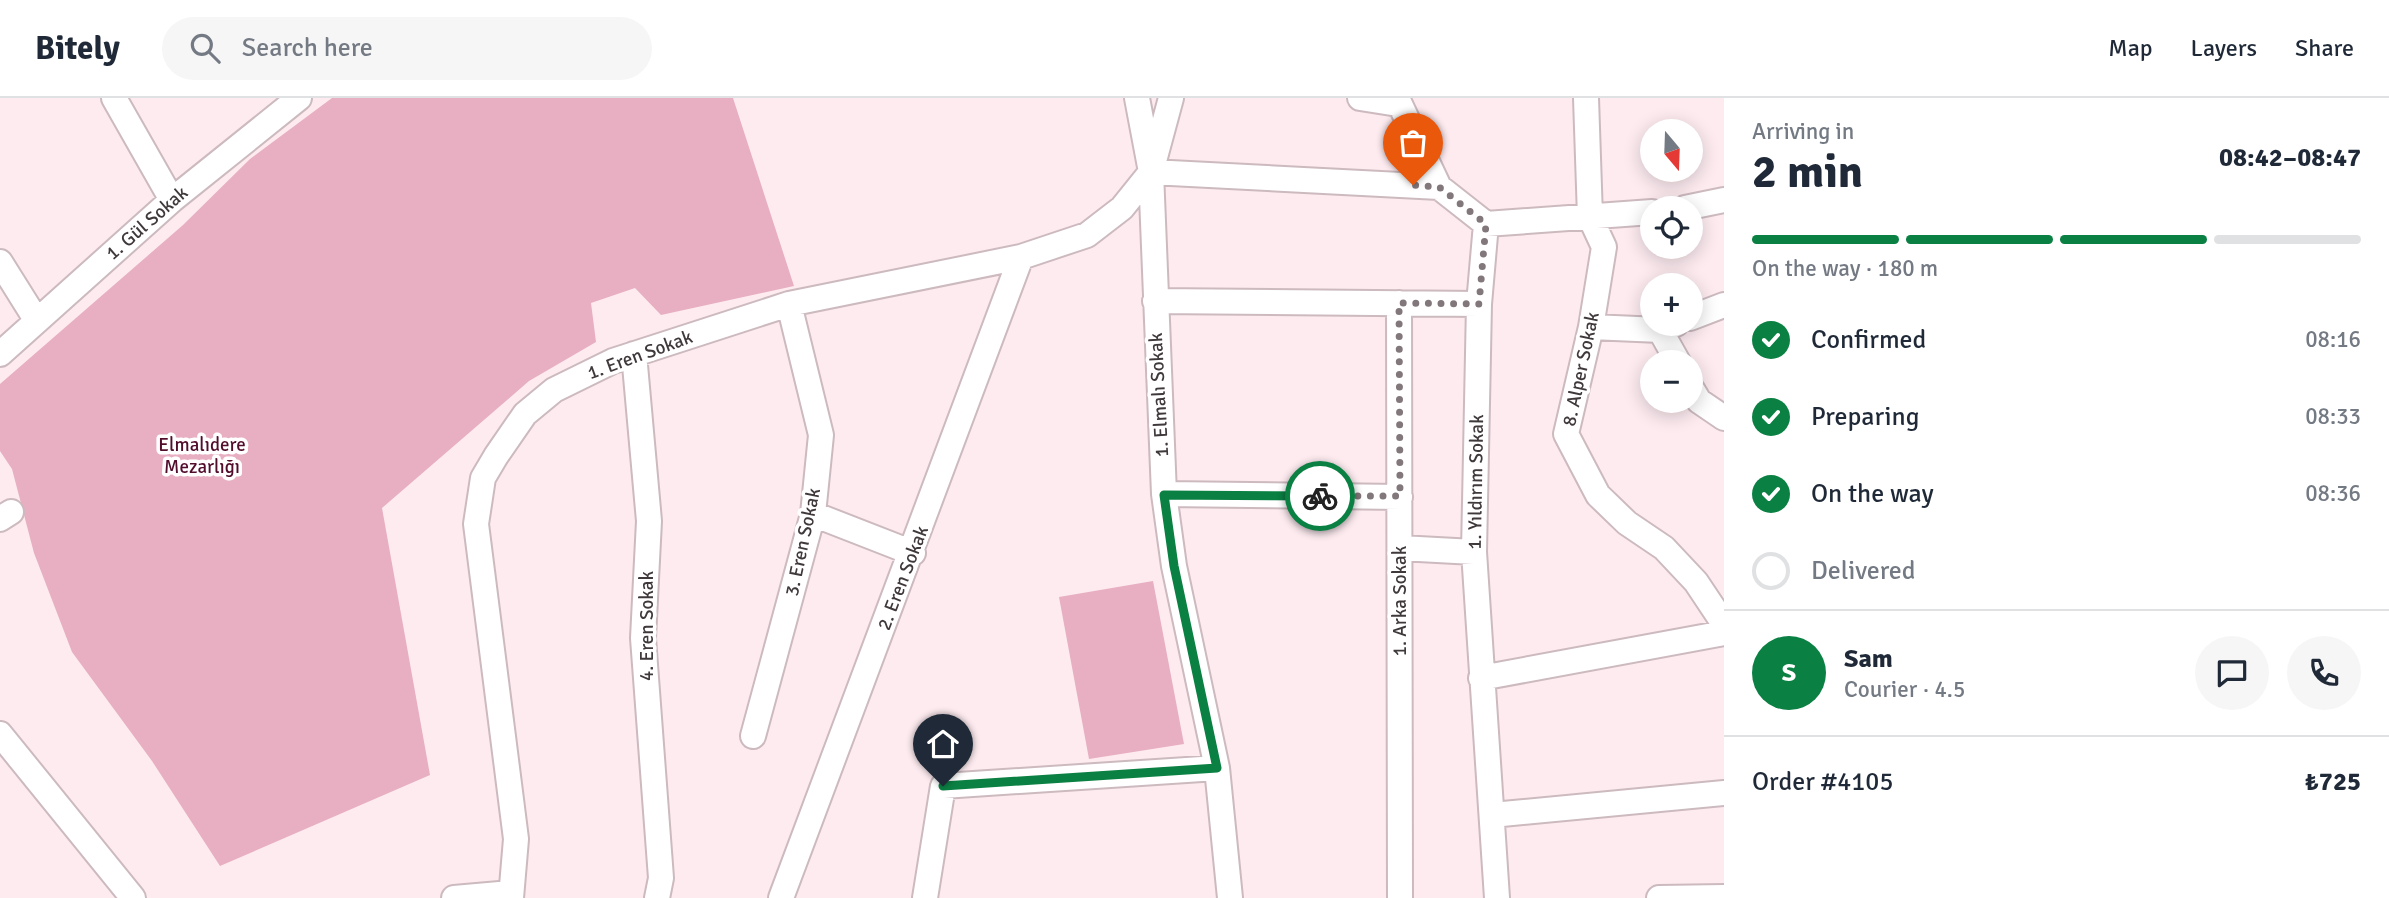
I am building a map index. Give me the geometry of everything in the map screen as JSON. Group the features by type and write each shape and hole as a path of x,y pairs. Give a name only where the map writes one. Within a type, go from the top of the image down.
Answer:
{"street":[{"path":"114,98 172,200"},
{"name":"1. Elmalı Sokak","path":"1137,98 1151,172 1164,495 1174,566 1217,768 1230,898"},
{"name":"1. Eren Sokak","path":"511,895 516,839 476,524 483,478 525,414 554,390 634,354 789,304 1021,257 1087,235 1122,208 1151,172 1171,98"},
{"path":"1360,98 1397,101 1439,187 1486,224 1640,213"},
{"name":"8. Alper Sokak","path":"1587,98 1590,217 1604,247 1591,327 1566,434 1598,495 1627,523 1664,548 1696,582 1724,624"},
{"name":"1. Gül Sokak","path":"0,354 285,103"},
{"path":"1151,172 1439,187"},
{"path":"1703,204 1724,200"},
{"name":"1. Yıldırım Sokak","path":"1486,224 1479,304 1474,552 1497,898"},
{"name":"2. Eren Sokak","path":"781,898 1021,257"},
{"path":"0,262 37,321"},
{"path":"1155,301 1479,304"},
{"name":"1. Arka Sokak","path":"1399,303 1400,898"},
{"name":"3. Eren Sokak","path":"753,736 813,513 821,435 789,304"},
{"path":"1703,313 1724,305"},
{"path":"1591,327 1640,327"},
{"name":"4. Eren Sokak","path":"634,354 649,521 643,638 662,878 657,898"},
{"path":"1703,404 1724,418"},
{"path":"1164,495 1400,496"},
{"path":"813,513 912,554"},
{"path":"1400,548 1474,552"},
{"path":"1481,678 1724,634"},
{"path":"0,734 133,898"},
{"path":"925,898 943,786 1217,768"},
{"path":"1492,815 1724,793"},
{"path":"454,898 511,895"},
{"path":"1659,898 1724,897"}],"green space":[{"name":"Elmalıdere Mezarlığı","path":"332,98 733,98 794,286 661,315 635,288 591,303 596,342 529,381 382,508 430,775 220,866 152,761 72,652 34,553 12,469 0,451 0,384 183,225 250,159"},
{"path":"1153,581 1184,744 1089,759 1059,597"}],"way so far":[{"path":"1320,496 1400,496 1399,303 1479,304 1486,224 1439,187 1413,185"}],"route":[{"path":"943,786 1217,768 1174,566 1164,495 1320,496"}]}
